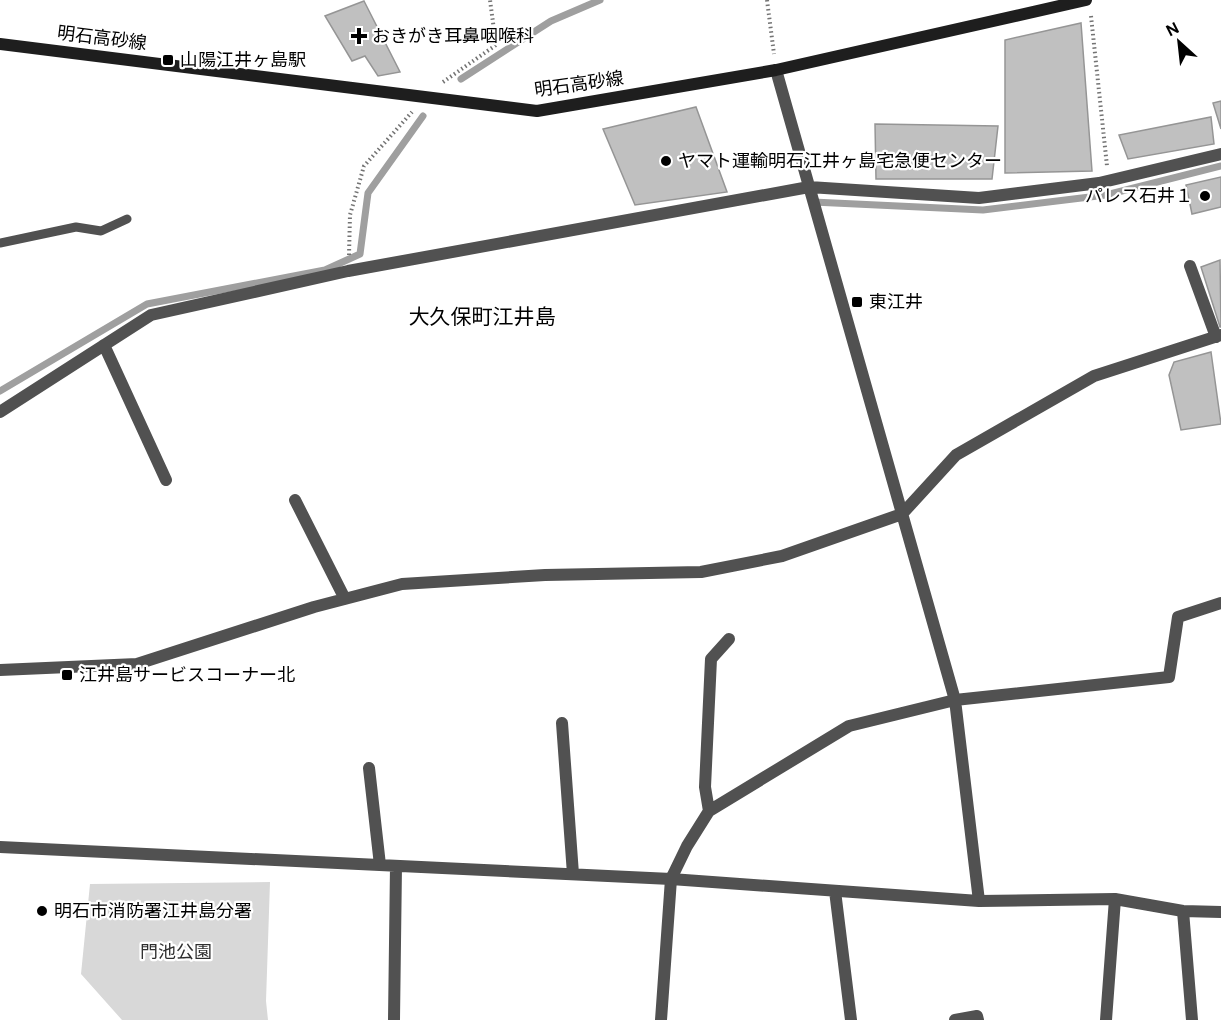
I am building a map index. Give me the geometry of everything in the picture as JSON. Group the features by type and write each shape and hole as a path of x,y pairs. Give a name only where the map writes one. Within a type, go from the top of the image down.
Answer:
{"main road":[{"name":"明石高砂線","path":"0,44 537,111 776,70 1088,6"}],"street":[{"path":"776,70 955,700 979,901"},
{"path":"0,412 151,315 348,271 809,187 979,198 1109,181 1221,153"},
{"path":"0,670 137,664 345,599 402,584 545,575 701,572 782,556 902,514 956,455 1094,376 1219,336 1190,266"},
{"path":"104,345 166,480"},
{"path":"295,500 345,599"},
{"path":"661,1020 671,879 687,846 709,811 849,726 955,700 1169,677 1178,617 1221,603"},
{"path":"709,811 705,787 711,659 729,639"},
{"path":"562,723 573,874"},
{"path":"369,768 380,865"},
{"path":"0,847 671,879 979,901 1115,899 1183,911 1221,912"},
{"path":"394,1020 396,866"},
{"path":"835,891 851,1020"},
{"path":"1106,1020 1115,899"},
{"path":"1183,911 1192,1020"},
{"path":"955,1020 978,1016 978,1020"}],"lane":[{"path":"0,243 76,227 101,231 126,219"}],"path":[{"path":"348,271 350,215 364,165 438,86 496,45 489,0"},
{"path":"767,0 776,70"},
{"path":"1088,6 1109,181"}],"green space":[{"name":"門池公園","path":"270,882 266,1001 268,1020 122,1020 81,974 90,884"}],"building":[{"name":"おきがき耳鼻咽喉科","path":"364,1 400,72 378,76 365,56 352,61 325,16"},
{"path":"1081,23 1092,171 1005,173 1005,40"},
{"path":"1221,101 1221,129 1213,103"},
{"name":"ヤマト運輸明石江井ヶ島宅急便センター","path":"696,107 727,192 635,205 603,129"},
{"path":"1211,117 1214,144 1128,159 1119,135"},
{"path":"875,124 998,126 992,179 876,179"},
{"name":"パレス石井１","path":"1221,177 1221,207 1192,214 1186,185"},
{"path":"1220,260 1221,327 1201,267"},
{"path":"1211,352 1221,424 1181,430 1169,375 1174,362"}],"waterway":[{"path":"461,79 551,21 600,0"},
{"path":"0,391 147,304 325,270 360,254 368,193 423,116"},
{"path":"813,202 983,210 1106,195 1221,166"}],"place":[{"name":"おきがき耳鼻咽喉科","path":"359,36"},
{"name":"山陽江井ヶ島駅","path":"168,60"},
{"name":"ヤマト運輸明石江井ヶ島宅急便センター","path":"666,161"},
{"name":"パレス石井１","path":"1205,196"},
{"name":"東江井","path":"857,302"},
{"name":"江井島サービスコーナー北","path":"67,675"},
{"name":"明石市消防署江井島分署","path":"42,911"}],"district":[{"name":"大久保町江井島","path":"482,317"}]}
